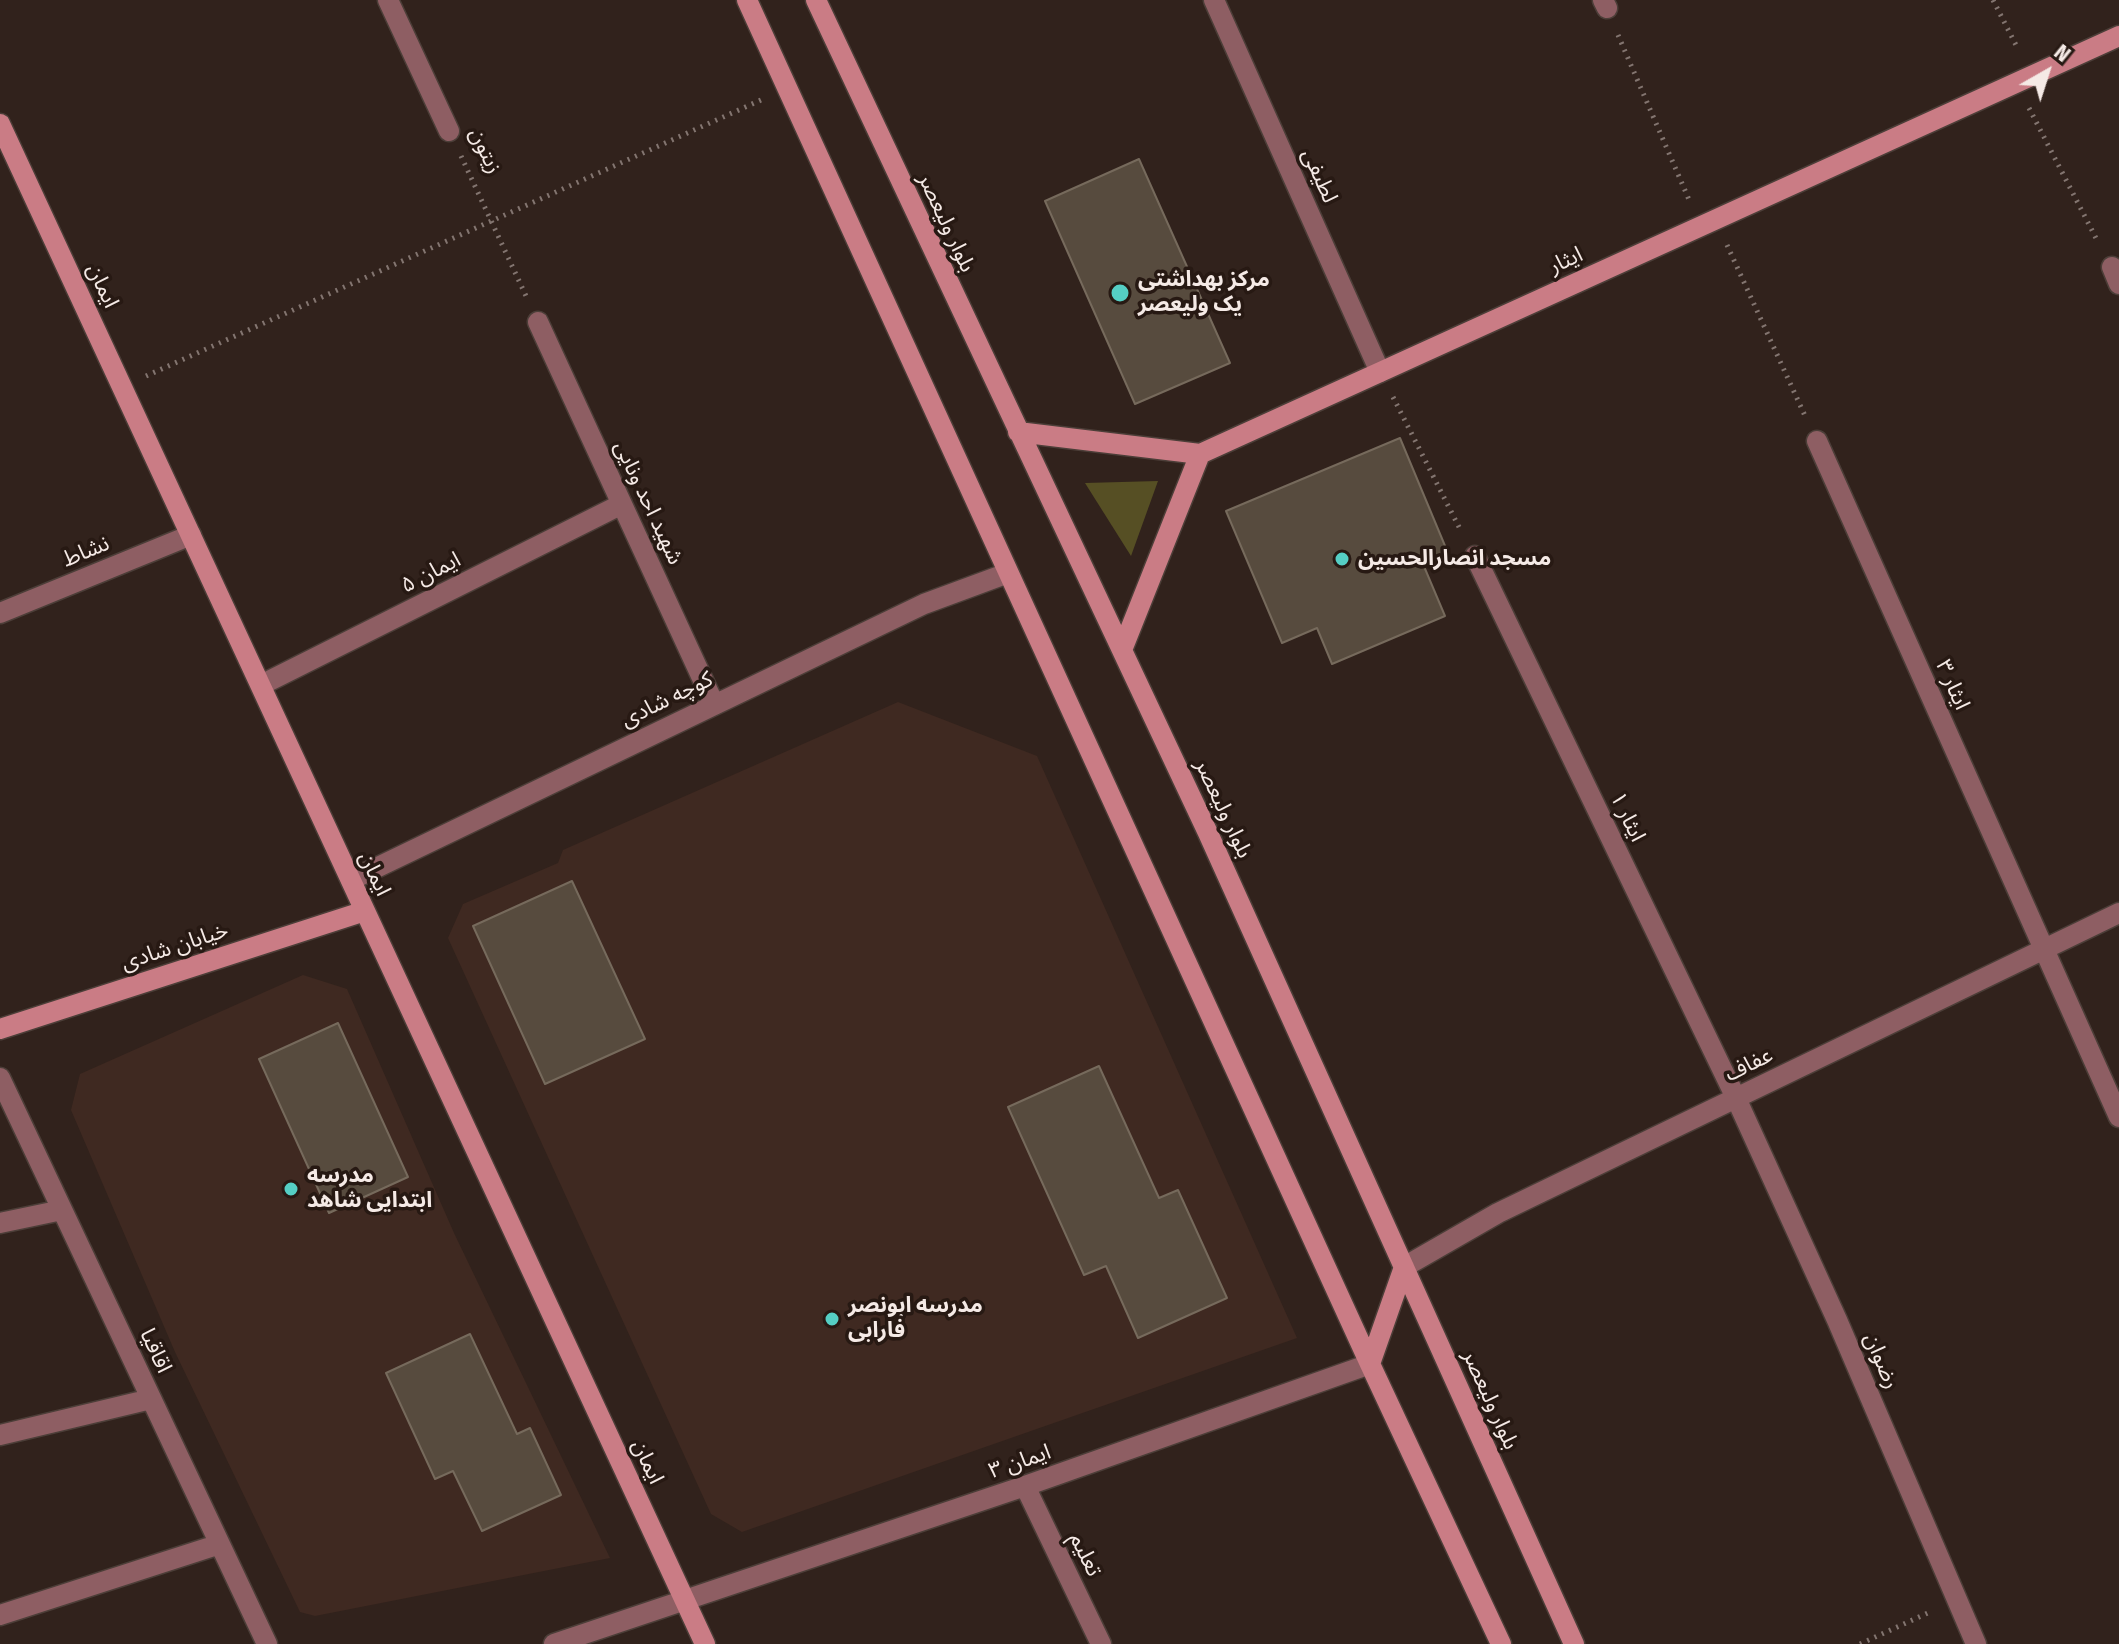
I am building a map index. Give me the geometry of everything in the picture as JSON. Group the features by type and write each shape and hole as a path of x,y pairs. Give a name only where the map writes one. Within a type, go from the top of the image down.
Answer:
{"main road":[{"path":"747,0 1501,1644"},
{"name":"بلوار ولیعصر","path":"816,0 1122,650 1574,1644"},
{"name":"ایثار","path":"1200,454 2119,36"},
{"name":"ایمان","path":"0,124 705,1644"},
{"path":"1018,432 1200,454 1122,650"},
{"name":"خیابان شادی","path":"0,1029 365,911"},
{"path":"1370,1364 1404,1267"}],"street":[{"name":"زیتون","path":"388,0 449,131"},
{"name":"لطیفی","path":"1214,0 1380,372"},
{"name":"شهید احد ونایی","path":"538,322 714,704"},
{"name":"ایثار ۳","path":"1817,441 2119,1117"},
{"name":"ایمان ۵","path":"261,685 622,504"},
{"name":"نشاط","path":"0,613 191,535"},
{"name":"ایثار ۱","path":"1475,556 1736,1098"},
{"name":"کوچه شادی","path":"351,880 924,604 1008,573"},
{"name":"عفاف","path":"1404,1267 1498,1213 2119,913"},
{"name":"اقاقیا","path":"0,1078 267,1644"},
{"name":"رضوان","path":"1736,1098 1837,1320 1976,1644"},
{"path":"0,1223 62,1210"},
{"name":"ایمان ۳","path":"554,1644 1025,1486 1370,1364"},
{"path":"0,1435 151,1399"},
{"name":"تعلیم","path":"1025,1486 1101,1644"},
{"path":"0,1615 220,1544"}],"path":[{"path":"1993,0 2024,79 2115,276"},
{"path":"1605,4 1708,222 1817,441"},
{"path":"122,387 787,88"},
{"name":"زیتون","path":"449,131 538,322"},
{"path":"1380,372 1475,556"},
{"path":"1860,1644 1957,1600"}],"shaded area":[{"path":"1158,481 1131,556 1085,483"},
{"path":"898,702 1037,756 1297,1338 742,1532 711,1514 448,938 463,904 558,863 563,850"},
{"path":"303,975 347,989 454,1233 610,1558 315,1616 300,1612 175,1352 71,1110 80,1074"}],"building":[{"path":"1139,159 1230,363 1135,404 1045,201"},
{"path":"1400,438 1448,553 1423,564 1445,616 1332,664 1317,628 1282,643 1226,511"},
{"path":"572,881 645,1039 545,1084 473,926"},
{"path":"338,1023 408,1177 329,1213 259,1059"},
{"path":"1099,1066 1159,1198 1178,1190 1227,1298 1138,1338 1106,1266 1084,1275 1008,1107"},
{"path":"470,1334 517,1434 530,1428 561,1495 482,1531 453,1471 435,1479 386,1373"}],"place":[{"name":"مرکز بهداشتی یک ولیعصر","path":"1120,293"},
{"name":"مسجد انصارالحسین","path":"1342,559"},
{"name":"مدرسه ابتدایی شاهد","path":"291,1189"},
{"name":"مدرسه ابونصر فارابی","path":"832,1319"}]}
